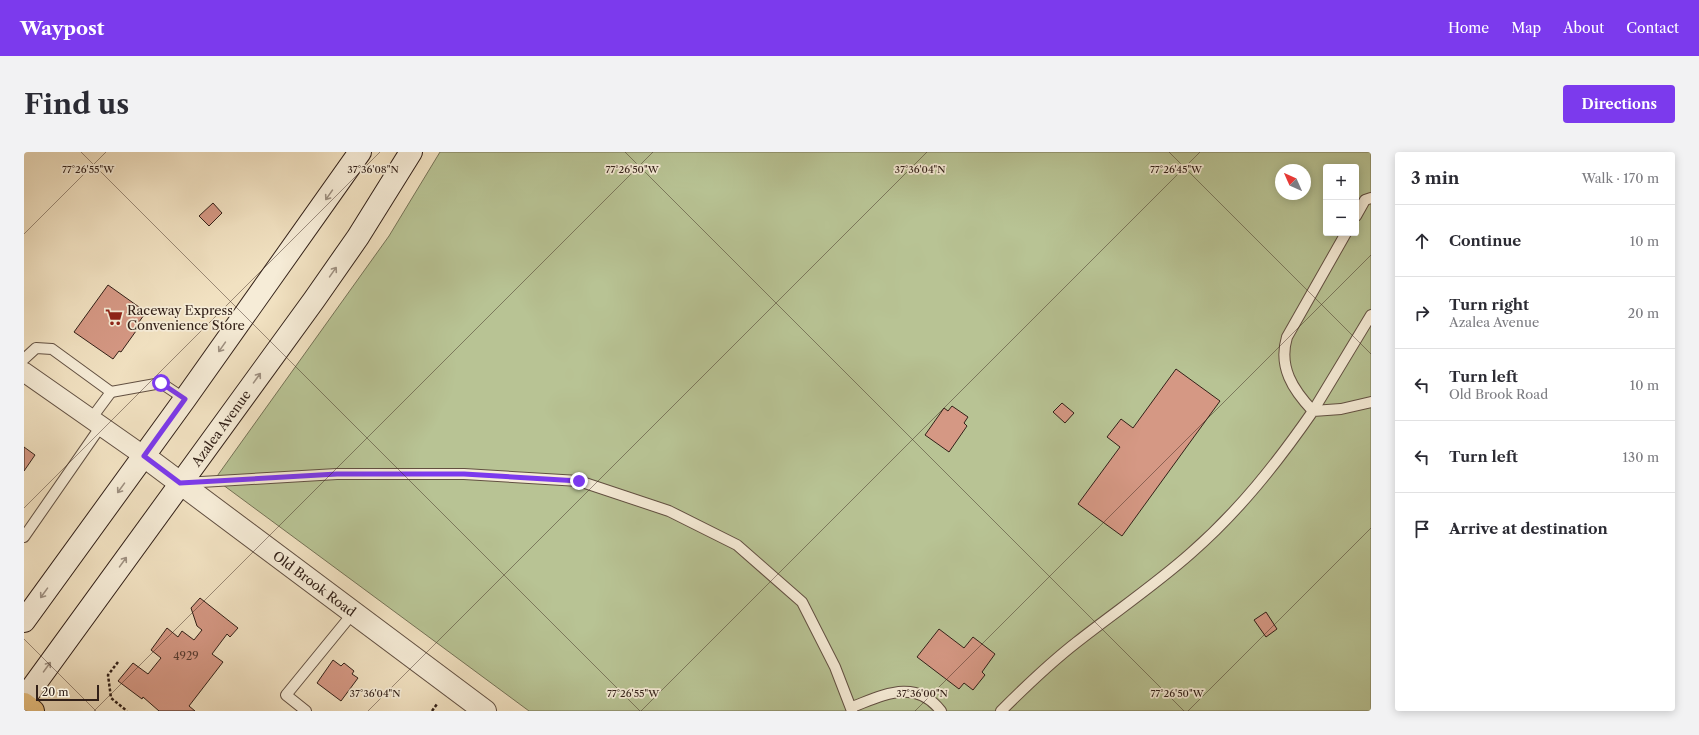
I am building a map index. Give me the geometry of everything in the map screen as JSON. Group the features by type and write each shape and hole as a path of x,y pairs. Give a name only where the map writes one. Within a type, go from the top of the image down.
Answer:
{"main road":[{"path":"24,621 185,399 360,152"},
{"name":"Azalea Avenue","path":"24,699 358,237 411,152"},
{"name":"Old Brook Road","path":"144,456 485,711"},
{"path":"24,704 33,711"}],"street":[{"path":"24,372 144,456"}],"lane":[{"path":"1359,211 1365,200 1371,198"},
{"path":"1344,236 1287,336 1283,349 1288,375 1297,395 1313,411 1341,409 1371,402"},
{"path":"1000,711 1037,675 1169,571 1208,537 1255,488 1277,462 1313,411 1371,315"},
{"path":"24,359 36,348 52,349 111,392 161,383 185,399"},
{"path":"24,537 96,423 111,392"},
{"path":"180,483 337,474 464,474 579,481 669,511 736,545 802,602 835,667 852,709 892,693 906,691 926,696 934,701 941,711"},
{"path":"306,711 286,695 353,613"}],"path":[{"path":"118,662 108,674 111,698 127,711"},
{"path":"432,711 437,704"}],"green space":[{"path":"440,152 1371,152 1371,711 529,711 215,479 389,236"}],"building":[{"path":"213,203 222,213 209,226 199,216"},
{"name":"Raceway Express Convenience Store","path":"108,285 146,312 139,322 141,324 121,352 119,351 113,359 74,332"},
{"path":"1176,369 1220,401 1122,536 1078,504 1120,447 1107,437 1121,419 1133,428"},
{"path":"1062,403 1074,413 1065,423 1053,412"},
{"path":"952,406 968,417 964,423 967,426 949,452 925,435 944,408 948,411"},
{"path":"24,447 35,455 24,471"},
{"path":"200,598 238,628 230,637 227,634 212,654 223,662 189,706 195,711 159,711 143,697 142,699 118,681 133,663 148,674 161,658 151,650 167,628 178,637 182,631 194,640 202,630 197,626 191,608"},
{"path":"1266,612 1277,629 1266,637 1254,620"},
{"path":"939,629 964,648 973,637 995,654 982,672 985,675 973,690 964,683 959,689 917,657"},
{"path":"333,660 341,666 344,663 354,671 352,674 358,678 341,701 317,683"}],"place":[{"name":"Raceway Express Convenience Store","path":"114,317"}],"route":[{"path":"161,383 185,399 144,456 180,483 337,474 464,474 579,481"}]}
